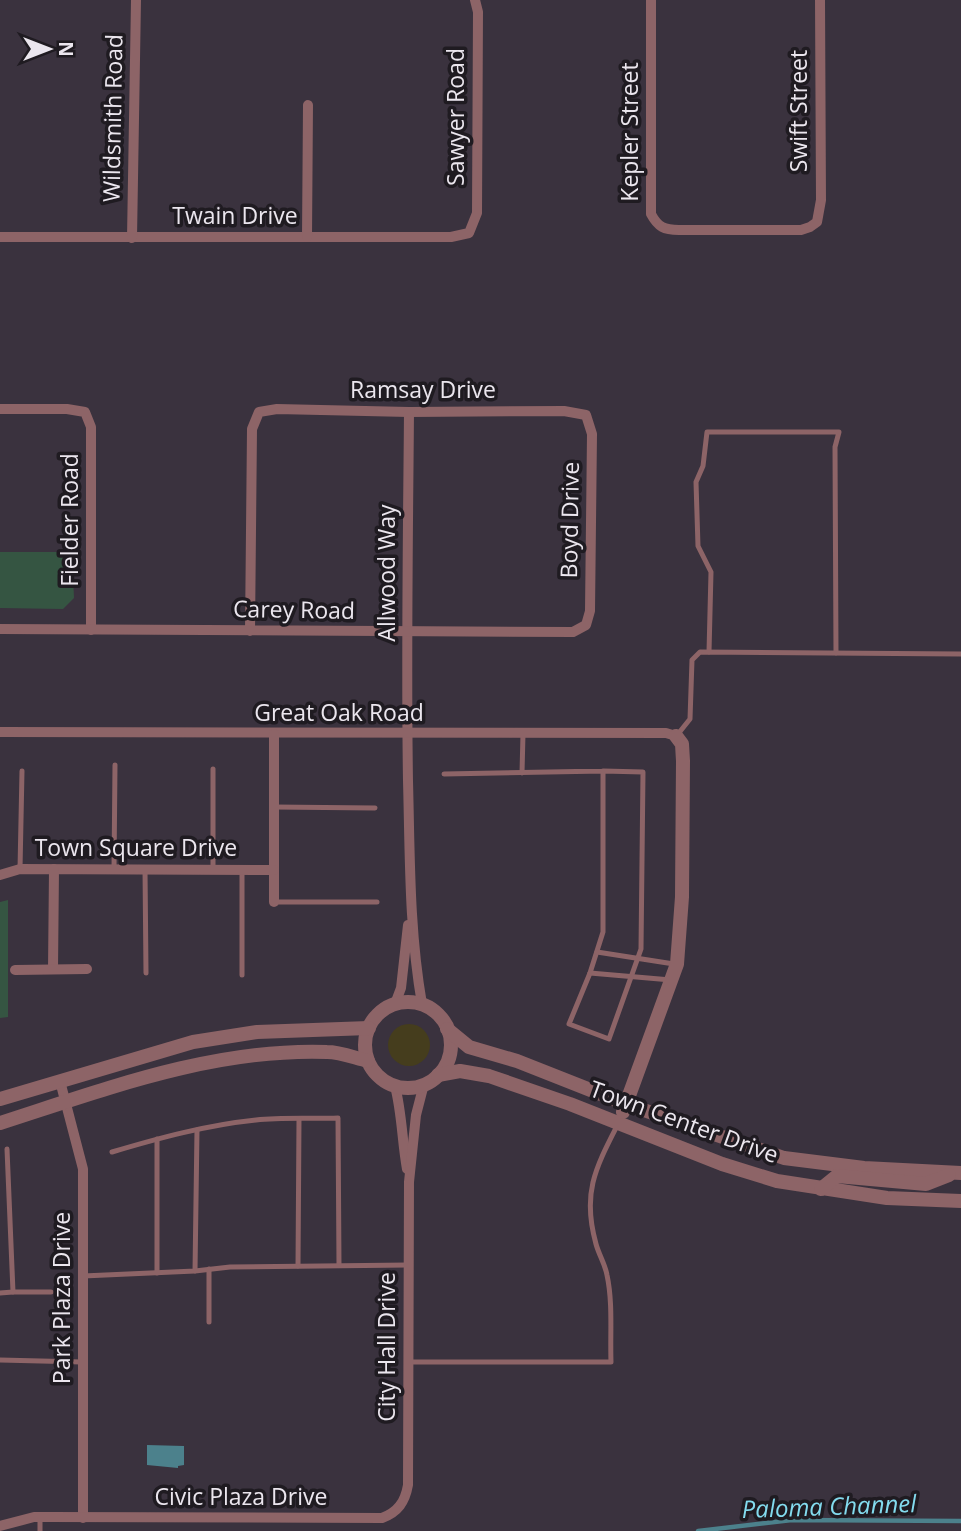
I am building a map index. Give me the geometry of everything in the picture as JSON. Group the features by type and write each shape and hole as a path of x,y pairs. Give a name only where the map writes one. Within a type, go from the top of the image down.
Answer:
{"street":[{"name":"Wildsmith Road","path":"132,238 136,0"},
{"name":"Sawyer Road","path":"469,233 477,214 478,12 475,0"},
{"name":"Kepler Street","path":"652,0 650,198 651,214 657,225 666,230 801,230 817,222"},
{"name":"Swift Street","path":"817,222 821,200 820,0"},
{"path":"307,237 308,105"},
{"name":"Twain Drive","path":"0,237 452,237 469,233"},
{"name":"Fielder Road","path":"0,409 67,409 85,412 92,427 91,630"},
{"name":"Ramsay Drive","path":"250,631 252,429 259,412 277,409 564,411 586,415"},
{"name":"Allwood Way","path":"408,734 409,412"},
{"name":"Boyd Drive","path":"586,415 592,434 590,611 586,625"},
{"name":"Carey Road","path":"0,629 573,632 586,625"},
{"name":"Great Oak Road","path":"0,733 666,733 676,736"},
{"path":"274,734 274,902"},
{"path":"395,1086 379,1076 368,1061 365,1041 369,1028 379,1013 396,1004 422,1004 410,901 408,734"},
{"path":"618,1123 677,964 682,897 683,761 682,744 676,736"},
{"name":"Town Square Drive","path":"0,875 20,869 274,870"},
{"path":"52,969 54,869"},
{"path":"396,1004 401,988 410,901"},
{"path":"15,970 87,969"},
{"name":"Town Center Drive","path":"422,1004 439,1016 447,1029 470,1047 517,1061 626,1104 784,1158 864,1168 957,1173"},
{"path":"0,1099 193,1042 257,1032 369,1028"},
{"path":"438,1075 450,1054 447,1029"},
{"path":"0,1123 136,1079 208,1062 273,1054 330,1052 368,1061"},
{"name":"Town Center Drive","path":"395,1086 413,1087 438,1075 460,1071 489,1076 722,1164 777,1181 887,1198 961,1201"},
{"name":"Park Plaza Drive","path":"60,1081 83,1168 83,1518"},
{"name":"City Hall Drive","path":"397,1510 408,1485 409,1182 416,1115 424,1084"},
{"name":"City Hall Drive","path":"395,1086 401,1106 401,1138 409,1182"},
{"path":"821,1189 837,1175 926,1184 957,1173"},
{"name":"Civic Plaza Drive","path":"0,1525 40,1517 382,1518 397,1510"}],"lane":[{"path":"709,652 711,572 698,546 696,482 703,466 707,432 839,432 835,447 836,653"},
{"path":"676,736 690,719 692,660 700,652 961,654"},
{"path":"522,773 523,734"},
{"path":"114,869 115,765"},
{"path":"212,769 212,870"},
{"path":"20,869 22,771"},
{"path":"444,774 603,771 643,772 642,949 609,1039 569,1024 603,932 603,771"},
{"path":"274,807 374,808"},
{"path":"145,869 146,973"},
{"path":"242,870 242,975"},
{"path":"274,902 377,902"},
{"path":"597,952 677,964"},
{"path":"590,973 672,980"},
{"path":"112,1152 197,1130 258,1120 338,1118 339,1265"},
{"path":"298,1266 299,1119"},
{"path":"408,1362 611,1362 608,1283 596,1244 589,1206 594,1171 618,1123"},
{"path":"195,1271 197,1130"},
{"path":"157,1139 157,1273"},
{"path":"7,1149 13,1292"},
{"path":"0,1195 9,1192"},
{"path":"83,1276 209,1269 408,1265"},
{"path":"209,1269 209,1322"},
{"path":"0,1293 51,1292"},
{"path":"0,1360 82,1362"},
{"path":"40,1517 40,1531"}],"green space":[{"path":"0,552 72,552 74,598 63,609 0,608"},
{"path":"8,900 8,1017 0,1018 0,902"}],"sand":[{"path":"409,1024 424,1030 430,1045 424,1060 409,1066 394,1060 388,1045 394,1030"}],"water":[{"path":"147,1445 184,1446 184,1465 178,1468 147,1465"}],"waterway":[{"name":"Paloma Channel","path":"698,1531 792,1520 961,1521"}]}
